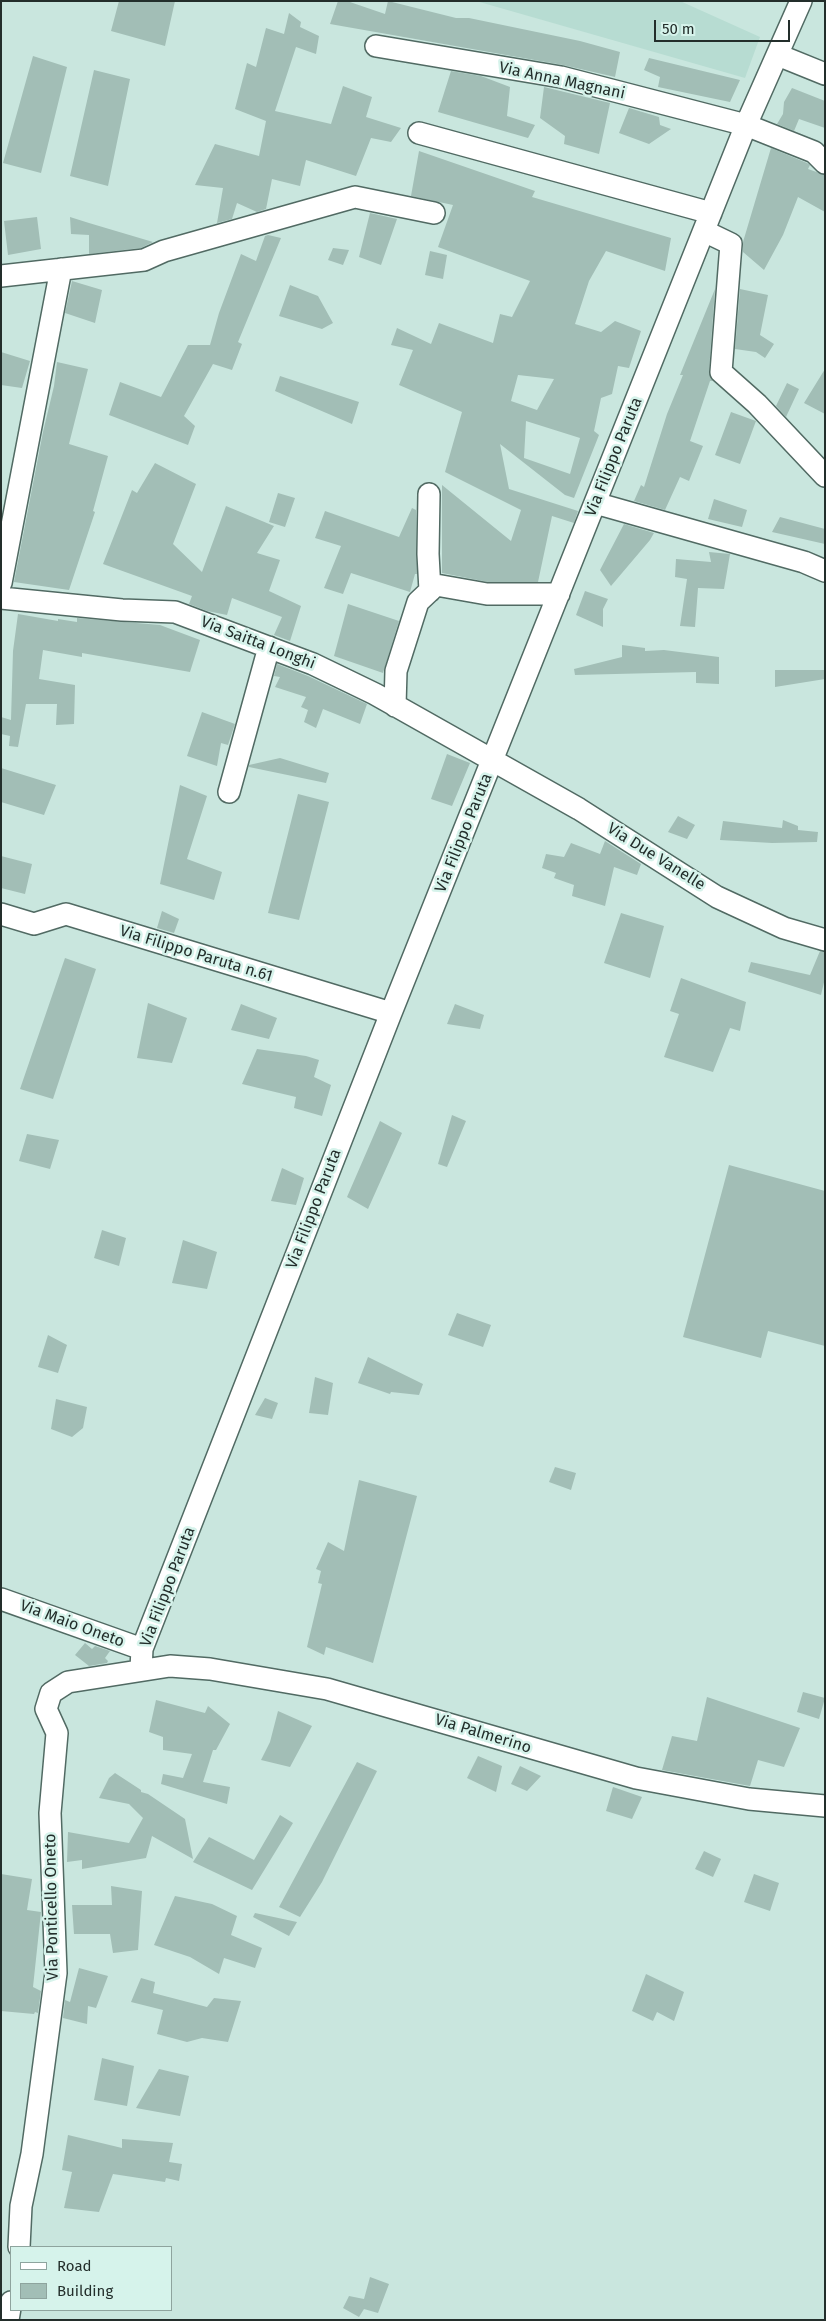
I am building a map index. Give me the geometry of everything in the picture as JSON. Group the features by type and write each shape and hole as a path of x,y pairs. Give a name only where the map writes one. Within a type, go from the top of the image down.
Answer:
{"street":[{"name":"Via Filippo Paruta","path":"142,1659 391,1012 746,125 801,1"},
{"name":"Via Anna Magnani","path":"376,46 561,78 746,125 814,152 825,163"},
{"path":"778,55 823,69"},
{"path":"419,134 707,222 731,244 721,372 757,404 825,476"},
{"path":"1,276 144,260 164,251 355,197 434,213"},
{"path":"1,583 61,269"},
{"path":"429,494 428,554 430,591"},
{"path":"595,503 804,562 825,571"},
{"path":"395,706 396,671 418,602 436,585 487,594 559,594"},
{"name":"Via Saitta Longhi","path":"1,598 122,610 175,612 313,664 395,706 493,761"},
{"path":"229,792 269,647"},
{"name":"Via Due Vanelle","path":"493,761 579,809 717,896 784,928 825,940"},
{"name":"Via Filippo Paruta n.61","path":"1,914 34,924 66,914 391,1012"},
{"name":"Via Maio Oneto","path":"1,1599 142,1659"},
{"name":"Via Palmerino","path":"142,1659 170,1666 210,1670 327,1689 636,1778 749,1799 825,1806"},
{"name":"Via Ponticello Oneto","path":"19,2246 21,2206 38,2120 56,1973 50,1813 57,1733 46,1709 51,1693 68,1682 142,1659"}],"shaded area":[{"path":"476,1 680,1 760,37 745,78"}],"building":[{"path":"119,1 175,1 165,46 111,31"},
{"path":"338,1 347,1 385,14 388,1 456,18 469,18 580,41 620,52 615,77 563,65 330,24"},
{"path":"289,13 301,22 300,27 319,36 316,54 296,47 275,111 331,124 343,86 372,97 366,117 401,128 391,142 371,138 356,176 306,160 300,186 272,179 266,209 257,212 237,203 232,219 217,223 223,188 195,185 215,144 259,156 266,121 235,109 247,63 256,67 266,28 284,34"},
{"path":"33,56 67,67 41,173 3,163"},
{"path":"649,58 740,80 730,102 658,87 660,77 644,70"},
{"path":"94,70 130,79 108,186 70,176"},
{"path":"451,71 481,76 510,87 507,116 535,125 528,138 438,112"},
{"path":"544,87 610,103 599,154 564,144 565,136 540,118"},
{"path":"792,88 825,101 825,128 799,119 794,131 777,124 783,114 784,102"},
{"path":"629,108 659,117 660,125 671,129 649,144 619,133"},
{"path":"771,148 807,163 810,165 808,169 825,175 825,212 798,197 783,235 764,270 743,252 743,242"},
{"path":"419,151 535,191 532,197 671,238 665,271 606,251 589,281 575,324 601,332 615,321 641,331 629,368 618,366 612,394 601,398 594,431 599,435 574,498 565,495 500,444 509,489 578,511 574,523 552,516 538,582 488,582 442,573 442,485 511,541 521,510 445,472 462,412 399,385 413,350 391,345 397,328 431,344 439,323 493,343 500,314 512,317 530,281 438,247 453,205 411,196","holes":["518,375 554,379 537,410 511,401","526,421 580,438 570,474 524,458"]},
{"path":"370,213 397,219 381,265 359,257"},
{"path":"37,217 41,249 8,255 4,221"},
{"path":"70,217 153,242 141,248 89,254 89,235 71,234"},
{"path":"265,236 281,238 238,342 242,344 232,370 213,364 184,416 195,426 188,445 109,415 120,382 161,397 188,345 210,345 219,313 241,254 256,261"},
{"path":"333,248 349,250 343,265 328,260"},
{"path":"430,251 447,255 443,279 425,275"},
{"path":"72,281 102,290 95,323 65,313"},
{"path":"290,285 318,296 333,323 322,329 279,316"},
{"path":"715,289 709,371 713,381 710,381 690,441 703,446 689,481 680,477 665,510 634,501 641,485 644,487 667,414 683,375 680,375"},
{"path":"740,289 768,295 760,335 774,344 765,358 756,352 735,349"},
{"path":"1,352 30,361 22,388 1,385"},
{"path":"57,362 88,369 69,444 108,456 93,511 95,512 69,590 14,582 43,432 54,386"},
{"path":"825,369 825,414 804,403"},
{"path":"280,376 359,402 352,424 275,391"},
{"path":"787,383 799,389 786,417 776,406"},
{"path":"731,412 756,421 740,464 715,455"},
{"path":"155,463 196,484 173,544 202,572 226,506 274,526 257,553 280,560 269,591 301,606 290,641 274,635 282,617 232,598 227,615 207,611 189,604 192,596 103,564 132,490 137,493"},
{"path":"278,493 295,498 285,527 269,522"},
{"path":"714,499 747,510 742,527 708,519"},
{"path":"412,508 416,510 417,574 415,574 410,592 351,573 343,594 324,588 341,546 315,538 325,511 399,537"},
{"path":"780,517 825,529 825,544 772,532"},
{"path":"624,524 654,533 611,586 600,570"},
{"path":"709,552 730,554 724,589 698,588 695,627 680,626 687,579 675,577 676,559 711,562"},
{"path":"585,591 608,599 603,609 603,627 576,615"},
{"path":"348,604 399,621 383,673 334,656"},
{"path":"18,614 58,621 58,619 77,622 77,618 160,625 200,640 190,672 82,653 82,657 43,650 39,679 75,685 74,724 56,725 57,704 26,704 18,747 9,746 10,736 1,734 1,717 11,720 13,651"},
{"path":"622,645 645,648 645,651 664,650 719,657 719,684 696,683 696,672 575,675 574,669 622,657"},
{"path":"277,664 308,676 367,704 360,724 323,709 316,728 304,722 308,710 301,707 306,697 275,687 280,677 274,676"},
{"path":"775,670 825,670 825,679 775,687"},
{"path":"202,712 235,724 228,745 221,743 217,766 187,756"},
{"path":"447,754 470,763 452,806 431,799"},
{"path":"280,758 329,773 326,783 249,767 249,765"},
{"path":"1,768 56,785 44,815 1,802"},
{"path":"180,785 207,796 187,859 222,872 214,900 160,884"},
{"path":"298,794 329,802 299,920 268,913"},
{"path":"678,816 695,825 687,839 668,832"},
{"path":"783,820 798,826 798,830 818,832 817,842 772,843 720,840 723,821 782,828"},
{"path":"605,841 641,864 637,875 614,867 605,906 572,896 574,885 554,878 556,873 542,868 546,854 564,857 571,843 600,854"},
{"path":"1,856 32,864 25,894 1,888"},
{"path":"162,911 179,919 174,933 157,928"},
{"path":"621,913 664,926 650,978 604,963"},
{"path":"820,951 825,952 825,978 821,995 748,972 751,962 810,975"},
{"path":"65,958 96,969 53,1099 20,1089"},
{"path":"681,978 746,1002 740,1031 730,1028 713,1072 664,1057 679,1014 670,1011"},
{"path":"148,1003 187,1018 172,1063 137,1058"},
{"path":"241,1004 277,1018 269,1039 231,1030"},
{"path":"455,1004 484,1015 480,1029 447,1024"},
{"path":"257,1049 306,1056 319,1060 314,1077 331,1085 322,1116 294,1108 296,1097 242,1084"},
{"path":"452,1115 466,1121 447,1167 438,1164"},
{"path":"380,1121 402,1133 368,1209 347,1197"},
{"path":"27,1134 59,1140 50,1169 19,1161"},
{"path":"729,1165 825,1191 825,1346 768,1331 761,1358 683,1337"},
{"path":"282,1168 304,1178 296,1205 271,1201"},
{"path":"102,1230 126,1238 119,1266 94,1258"},
{"path":"183,1240 217,1252 207,1289 172,1283"},
{"path":"457,1313 491,1325 483,1347 448,1335"},
{"path":"48,1335 67,1345 58,1373 38,1367"},
{"path":"368,1357 423,1384 419,1395 391,1392 390,1394 358,1383"},
{"path":"315,1377 333,1383 328,1415 309,1413"},
{"path":"265,1398 278,1403 272,1419 255,1415"},
{"path":"56,1399 87,1407 83,1428 72,1437 51,1429"},
{"path":"555,1467 576,1473 571,1490 549,1482"},
{"path":"359,1480 417,1496 373,1663 326,1647 324,1655 307,1647 322,1584 318,1583 321,1571 316,1569 328,1542 344,1551"},
{"path":"85,1643 92,1649 95,1646 110,1651 105,1658 108,1661 107,1663 89,1666 75,1655"},
{"path":"803,1692 825,1698 819,1719 797,1712"},
{"path":"707,1697 800,1728 784,1767 758,1760 750,1786 662,1770 672,1736 697,1741"},
{"path":"156,1700 205,1713 208,1706 230,1724 216,1750 213,1750 203,1782 230,1787 227,1804 161,1784 163,1774 183,1778 192,1754 163,1750 163,1737 149,1732"},
{"path":"278,1711 312,1726 290,1767 261,1760 270,1742"},
{"path":"478,1756 502,1766 496,1792 467,1778"},
{"path":"357,1762 377,1771 322,1882 300,1917 279,1907"},
{"path":"520,1766 541,1776 527,1791 511,1784"},
{"path":"115,1773 141,1790 141,1792 148,1794 185,1819 193,1859 152,1836 146,1858 82,1869 82,1860 67,1862 68,1832 129,1843 143,1818 129,1804 99,1798 109,1778"},
{"path":"613,1787 642,1797 632,1819 606,1811"},
{"path":"280,1815 293,1823 252,1890 193,1862 209,1837 254,1860"},
{"path":"704,1851 721,1859 713,1877 695,1869"},
{"path":"1,1874 32,1879 27,1910 41,1912 33,1987 41,1991 38,2013 1,2011"},
{"path":"754,1874 779,1883 770,1911 744,1902"},
{"path":"111,1886 142,1891 138,1950 113,1953 110,1934 74,1934 72,1905 112,1905"},
{"path":"175,1896 212,1904 237,1916 231,1935 262,1948 255,1968 224,1958 219,1974 190,1957 154,1945"},
{"path":"255,1913 297,1922 289,1936 253,1917"},
{"path":"79,1968 108,1976 96,2008 88,2006 87,2024 63,2018 65,2000 70,2002"},
{"path":"646,1974 684,1992 674,2021 657,2012 653,2021 632,2011"},
{"path":"141,1978 155,1982 153,1993 207,2007 214,1998 241,2001 228,2042 202,2038 187,2042 157,2034 163,2010 131,2002"},
{"path":"102,2058 134,2066 127,2106 94,2100"},
{"path":"159,2069 189,2076 180,2116 136,2108"},
{"path":"68,2135 122,2148 122,2139 173,2143 169,2162 182,2164 179,2181 166,2178 165,2182 113,2174 99,2212 64,2208 72,2172 62,2170"},
{"path":"370,2277 389,2284 378,2313 364,2309 359,2317 343,2308 349,2296 364,2299"}]}
